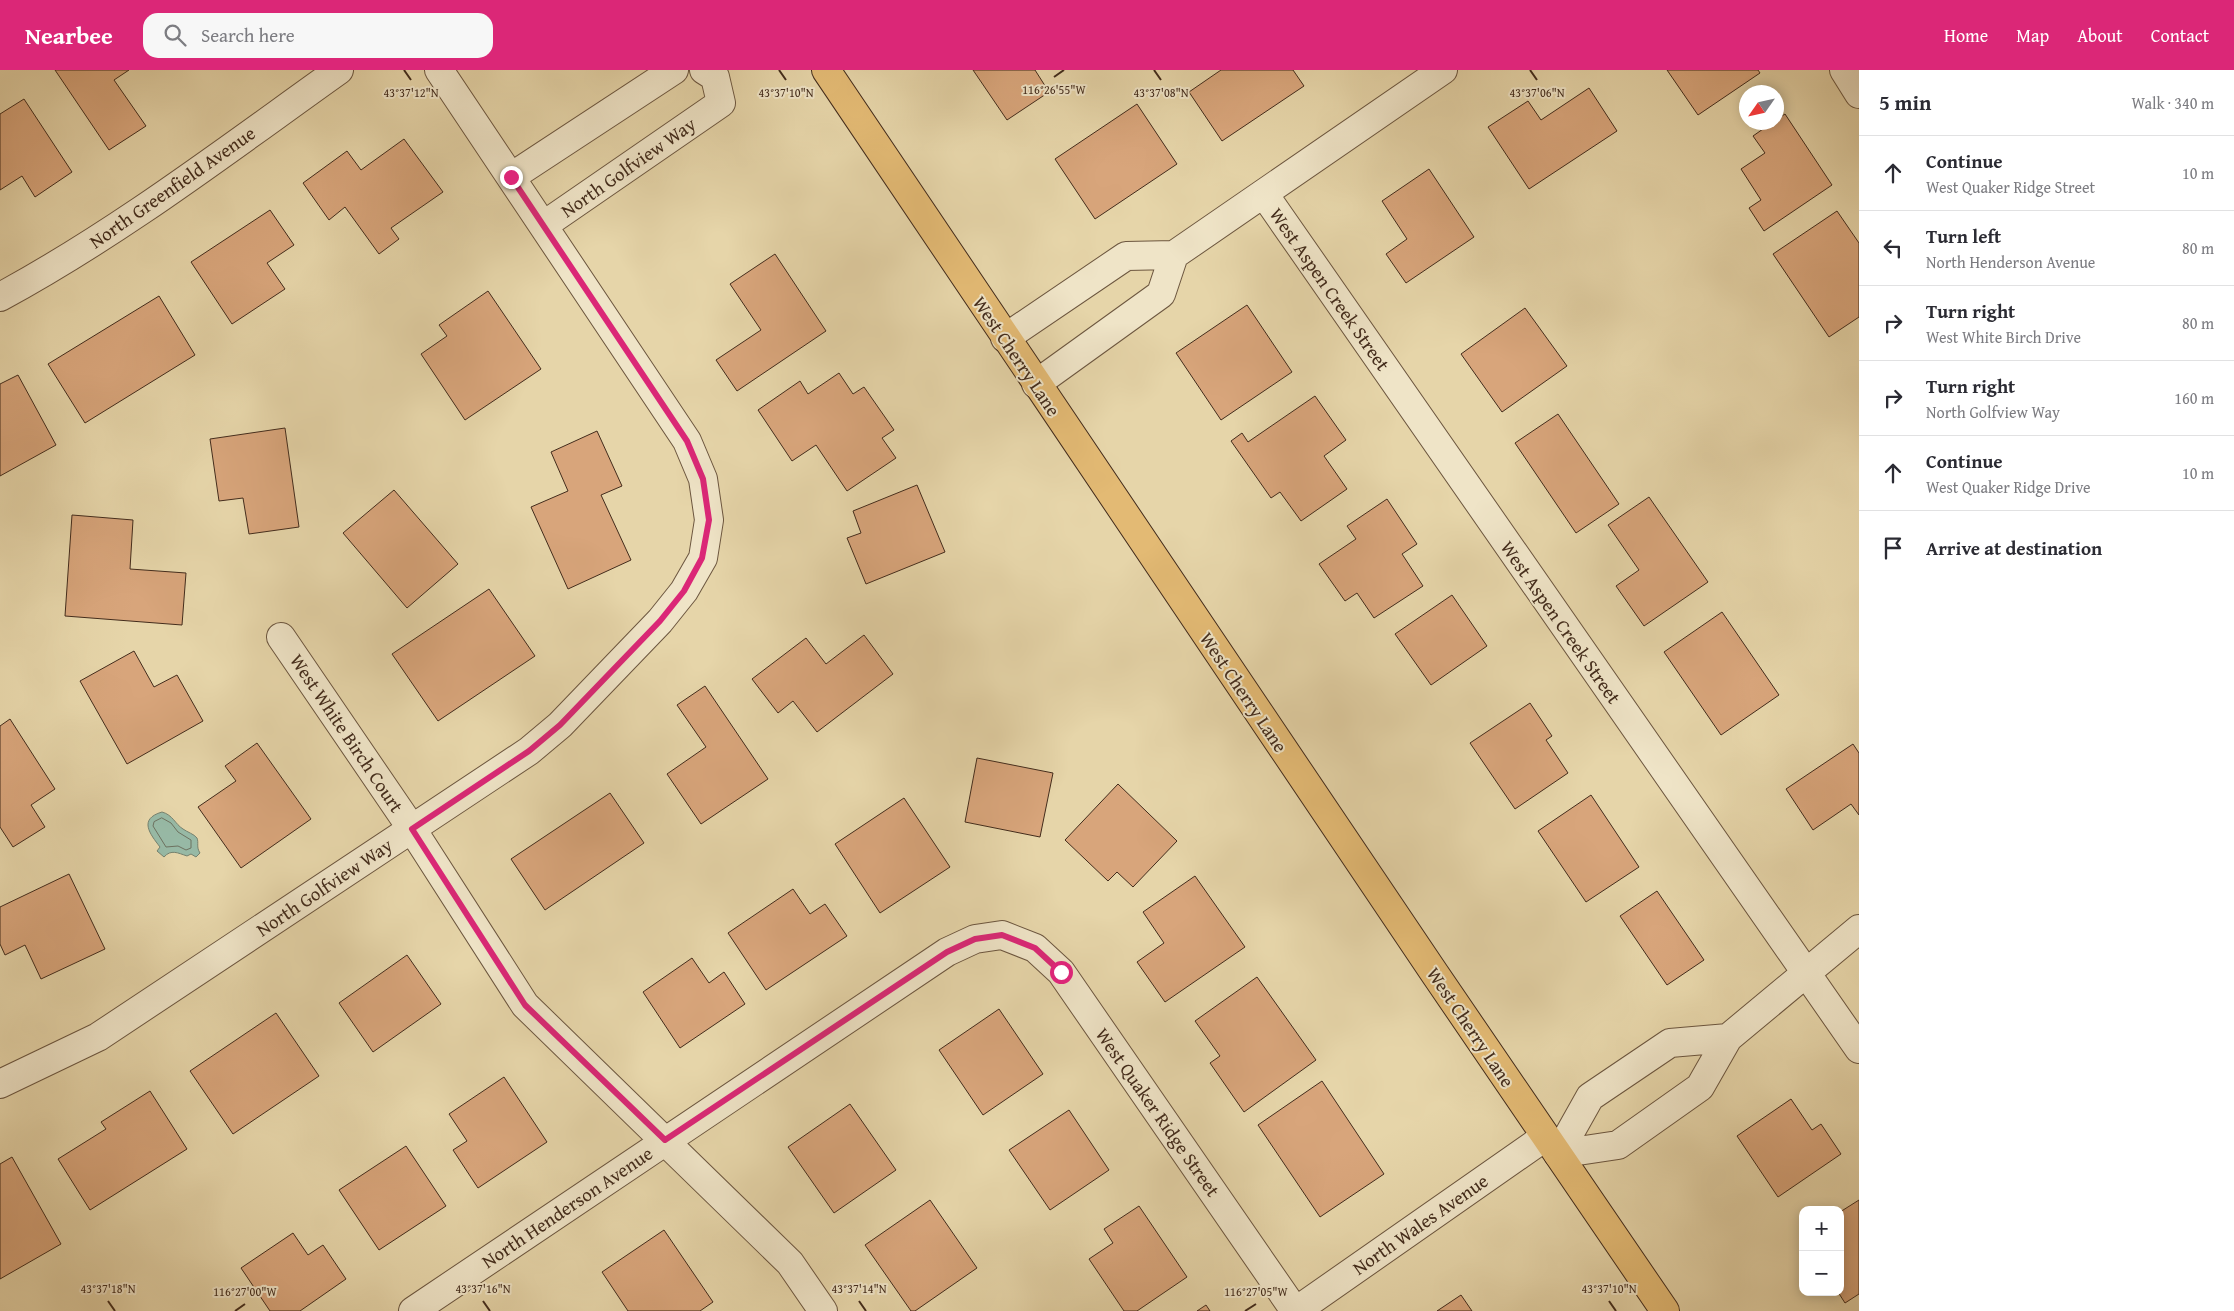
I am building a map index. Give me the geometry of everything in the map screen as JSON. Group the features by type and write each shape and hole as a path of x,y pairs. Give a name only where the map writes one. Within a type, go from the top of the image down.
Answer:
{"main road":[{"name":"West Cherry Lane","path":"826,70 1036,384 1665,1311"}],"street":[{"name":"North Greenfield Avenue","path":"0,297 38,276 125,222 339,70"},
{"path":"439,70 544,225"},
{"path":"511,177 674,70"},
{"path":"1005,338 1126,256 1174,256 1443,70"},
{"path":"1844,70 1859,94"},
{"name":"North Golfview Way","path":"0,1084 98,1037 529,751 560,725 660,621 684,591 702,558 709,520 703,479 687,441 544,225 721,103 715,72"},
{"name":"West Aspen Creek Street","path":"1264,194 1859,1049"},
{"path":"1036,384 1161,294 1174,256"},
{"name":"West White Birch Court","path":"281,637 412,829 525,1005 790,1263 823,1311"},
{"name":"North Wales Avenue","path":"1552,1146 1618,1145 1700,1087 1728,1038 1859,929"},
{"name":"North Henderson Avenue","path":"413,1311 947,952 975,939 1002,935"},
{"name":"West Quaker Ridge Street","path":"1002,935 1035,948 1061,972 1295,1311"},
{"name":"North Wales Avenue","path":"1295,1311 1552,1146 1590,1097 1670,1043 1728,1038"}],"water":[{"path":"162,812 169,815 180,827 197,838 200,853 196,857 191,854 187,856 175,852 169,853 164,857 157,851 160,847 150,832 148,823 155,815"}],"building":[{"path":"55,70 129,70 114,80 146,126 109,150"},
{"path":"973,70 1035,70 1049,92 1007,120"},
{"path":"1221,70 1293,70 1304,86 1222,141 1189,92"},
{"path":"1667,70 1758,70 1760,73 1742,85 1739,85 1739,87 1698,115"},
{"path":"1589,88 1617,131 1529,189 1488,127 1528,101 1541,120"},
{"path":"24,99 72,172 35,197 22,176 0,190 0,114"},
{"path":"1137,104 1177,164 1095,219 1055,159"},
{"path":"1784,115 1832,185 1764,231 1749,208 1761,200 1741,169 1765,153 1753,136 1762,130 1784,130"},
{"path":"404,139 443,192 391,228 399,239 379,254 345,207 329,220 303,183 347,151 361,170"},
{"path":"1429,169 1474,237 1406,283 1386,254 1407,239 1382,201"},
{"path":"270,210 294,245 267,263 285,289 232,324 191,262"},
{"path":"1837,211 1859,243 1859,317 1829,337 1773,254"},
{"path":"775,254 826,331 737,391 716,360 761,330 730,284"},
{"path":"488,291 541,369 465,420 421,354 447,336 439,325"},
{"path":"159,296 195,355 85,423 48,364"},
{"path":"1247,305 1292,372 1221,420 1176,353"},
{"path":"1525,308 1567,366 1502,412 1461,354"},
{"path":"839,373 853,394 864,387 894,430 882,438 896,458 847,491 816,445 792,461 758,410 800,381 808,394"},
{"path":"18,375 56,445 0,476 0,384"},
{"path":"1315,396 1346,440 1324,456 1347,489 1301,521 1280,492 1271,498 1231,441 1242,433 1248,442"},
{"path":"1558,414 1619,504 1576,533 1515,443"},
{"path":"285,428 299,527 249,534 243,498 219,501 210,439"},
{"path":"597,431 622,486 601,495 631,560 568,589 531,507 568,491 551,452"},
{"path":"917,485 945,552 866,584 847,538 861,533 853,511"},
{"path":"394,490 458,564 407,608 343,533"},
{"path":"1649,497 1708,582 1644,626 1616,586 1639,570 1608,525"},
{"path":"1387,499 1417,544 1402,554 1423,586 1374,618 1357,593 1345,601 1319,564 1356,539 1347,526"},
{"path":"72,515 133,520 130,569 186,573 182,625 65,616"},
{"path":"489,589 535,656 438,721 392,654"},
{"path":"1452,595 1487,646 1431,685 1395,634"},
{"path":"1722,612 1779,695 1721,735 1664,652"},
{"path":"864,635 893,674 817,732 793,701 778,713 752,679 806,638 826,664"},
{"path":"134,651 154,687 177,675 203,721 127,764 80,681"},
{"path":"705,686 768,779 701,824 667,774 706,747 677,705"},
{"path":"1530,703 1552,736 1546,740 1568,773 1515,809 1470,743"},
{"path":"10,719 55,789 31,805 45,827 13,847 0,827 0,726"},
{"path":"257,743 311,819 241,868 198,807 236,781 225,766"},
{"path":"1853,744 1859,753 1859,815 1851,804 1813,830 1786,789"},
{"path":"977,758 1053,773 1040,837 965,822"},
{"path":"1118,784 1177,841 1133,887 1117,872 1108,881 1065,840"},
{"path":"610,793 644,843 545,910 511,859"},
{"path":"1591,795 1639,867 1586,902 1538,831"},
{"path":"904,798 950,867 880,913 835,844"},
{"path":"69,874 105,949 41,979 25,945 5,955 0,944 0,907"},
{"path":"1195,876 1245,947 1165,1002 1137,962 1164,943 1143,912"},
{"path":"793,889 810,914 825,904 847,936 766,990 728,933"},
{"path":"1657,891 1704,960 1667,985 1620,916"},
{"path":"407,955 441,1004 373,1052 339,1003"},
{"path":"692,958 709,983 724,972 745,1004 680,1048 643,992"},
{"path":"1257,977 1316,1060 1244,1112 1210,1063 1220,1056 1195,1021"},
{"path":"999,1009 1043,1074 983,1115 939,1050"},
{"path":"276,1013 319,1076 233,1134 190,1071"},
{"path":"504,1077 547,1142 478,1188 453,1150 467,1141 449,1114"},
{"path":"1322,1081 1384,1174 1320,1217 1258,1125"},
{"path":"150,1091 187,1149 90,1210 58,1159 106,1129 101,1122"},
{"path":"1791,1099 1812,1130 1821,1124 1841,1154 1778,1197 1737,1136"},
{"path":"850,1104 896,1170 834,1213 788,1147"},
{"path":"1069,1110 1109,1170 1050,1210 1009,1150"},
{"path":"406,1146 446,1206 379,1250 339,1190"},
{"path":"12,1157 61,1244 0,1279 0,1164"},
{"path":"930,1200 977,1268 915,1311 911,1311 865,1245"},
{"path":"1859,1200 1859,1294 1845,1303 1841,1296 1844,1296 1844,1209"},
{"path":"1139,1206 1187,1277 1137,1311 1124,1311 1089,1259 1113,1243 1104,1229"},
{"path":"664,1230 713,1302 700,1311 628,1311 602,1272"},
{"path":"293,1233 308,1255 323,1245 346,1279 300,1311 270,1311 241,1268"},
{"path":"1461,1295 1472,1311 1437,1311"},
{"path":"1206,1305 1210,1311 1197,1311"}],"route":[{"path":"511,177 687,441 703,479 709,520 702,558 684,591 660,621 560,725 529,751 412,829 525,1005 665,1140 947,952 975,939 1002,935 1035,948 1061,972"}]}
